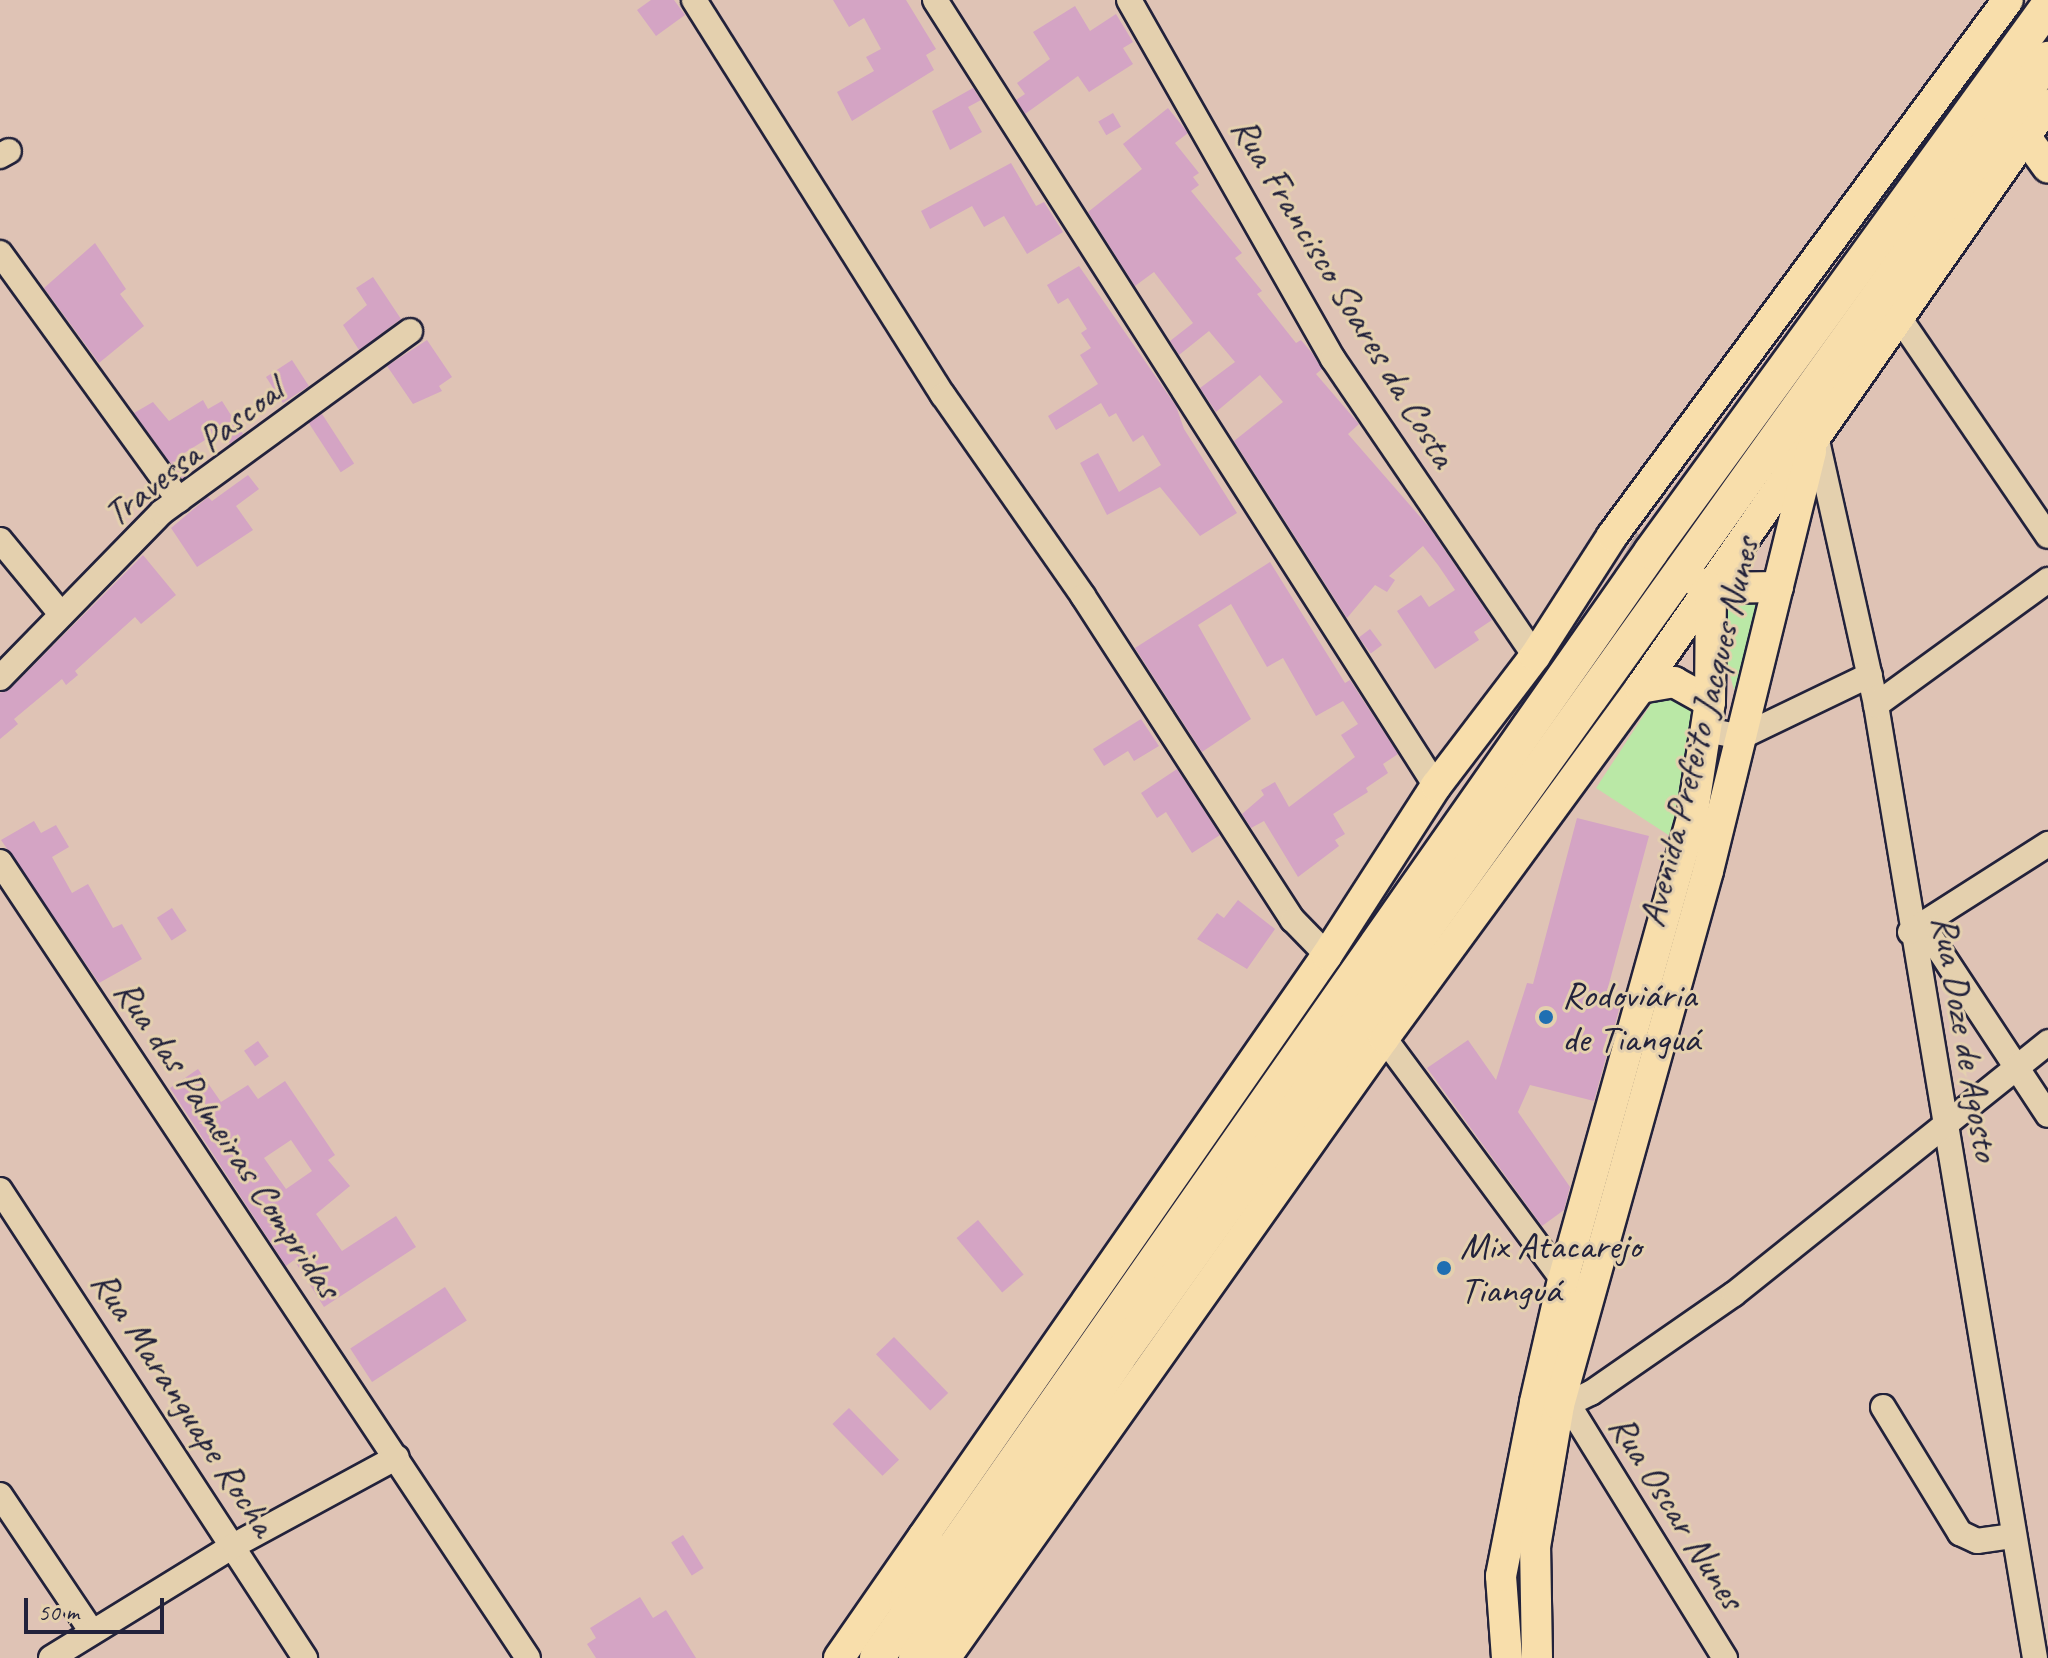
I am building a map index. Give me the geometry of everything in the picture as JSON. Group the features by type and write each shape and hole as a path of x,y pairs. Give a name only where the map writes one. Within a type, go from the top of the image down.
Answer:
{"highway":[{"path":"877,1658 1651,552 2048,6"},
{"path":"916,1658 1118,1358 2048,59"},
{"path":"899,1627 925,1538"},
{"path":"933,1658 956,1599"}],"main road":[{"path":"839,1658 1327,955 1436,786 1620,541 2008,0"},
{"path":"945,1658 1384,1038 1640,688 1703,585 1816,433 2048,104"},
{"path":"2025,136 2048,168"},
{"name":"Avenida Prefeito Jacques Nunes","path":"1537,1658 1535,1547 1554,1404 1577,1284 1706,821 1741,737 1816,433"},
{"path":"1703,585 1778,587"},
{"name":"Avenida Prefeito Jacques Nunes","path":"1703,585 1708,716 1706,821"},
{"path":"1640,688 1674,682 1708,716"},
{"name":"Avenida Prefeito Jacques Nunes","path":"1507,1658 1501,1576 1554,1404"}],"street":[{"path":"694,0 943,395 1083,596 1293,920 1327,955"},
{"path":"935,0 1436,786"},
{"name":"Rua Francisco Soares da Costa","path":"1129,0 1333,359 1535,656"},
{"path":"0,253 179,500"},
{"path":"1898,316 2048,536"},
{"name":"Travessa Pascoal","path":"0,678 179,500 410,331"},
{"name":"Rua Doze de Agosto","path":"1816,433 1870,675 1917,930 1944,1121 2035,1658"},
{"path":"0,540 61,614"},
{"path":"1876,705 2048,580"},
{"path":"1708,716 1741,737 1870,675"},
{"path":"2048,844 1917,930 2048,1115"},
{"name":"Rua das Palmeiras Compridas","path":"0,862 528,1658"},
{"path":"1384,1038 1577,1284"},
{"path":"1554,1404 1734,1294 1944,1121 2048,1042"},
{"name":"Rua Maranguape Rocha","path":"0,1190 235,1545 305,1658"},
{"name":"Rua Oscar Nunes","path":"1554,1404 1725,1658"},
{"path":"1883,1407 1960,1533 1977,1541 2012,1536"},
{"path":"51,1658 235,1545 397,1457"},
{"path":"0,1495 92,1632"}],"green space":[{"path":"1769,592 1734,690 1716,623 1737,594"},
{"path":"1657,695 1687,702 1696,727 1673,838 1596,788"}],"building":[{"path":"651,0 674,0 685,15 656,36 637,10"},
{"path":"833,0 906,0 936,49 926,55 934,70 852,121 837,92 874,71 866,57 881,49 864,18 849,27"},
{"path":"1075,6 1090,31 1116,14 1133,42 1123,48 1133,64 1089,92 1078,76 1025,114 1016,100 1025,94 1017,83 1050,59 1033,32"},
{"path":"973,88 981,100 968,107 982,132 950,150 932,111"},
{"path":"1168,108 1188,133 1175,143 1199,173 1193,177 1199,185 1191,191 1242,253 1235,258 1262,291 1257,294 1296,343 1301,340 1312,353 1322,369 1316,374 1359,424 1348,434 1429,527 1492,620 1474,632 1479,640 1435,669 1397,611 1421,595 1429,607 1455,590 1438,565 1423,546 1389,576 1395,580 1387,592 1375,585 1347,618 1234,441 1283,402 1260,375 1216,412 1200,388 1235,362 1209,331 1179,355 1170,341 1193,323 1154,272 1135,286 1088,212 1142,169 1123,144"},
{"path":"1113,113 1121,127 1106,135 1098,122"},
{"path":"1011,163 1036,206 1044,202 1063,232 1027,254 1004,216 984,227 972,206 930,229 921,211"},
{"path":"95,243 126,289 120,294 144,326 99,363 44,288"},
{"path":"1079,266 1176,406 1184,429 1237,513 1200,536 1160,487 1107,515 1080,463 1098,453 1119,492 1161,465 1143,435 1133,442 1116,413 1109,417 1101,403 1056,430 1048,416 1098,384 1080,355 1091,348 1081,333 1087,329 1068,298 1058,304 1047,285"},
{"path":"373,277 401,319 359,350 343,325 367,305 356,288"},
{"path":"427,340 452,377 439,386 442,391 413,404 387,366"},
{"path":"292,360 309,386 283,403 266,377"},
{"path":"203,400 208,409 222,401 243,434 230,444 221,430 178,457 190,473 182,479 134,413 153,402 169,421"},
{"path":"322,414 354,463 341,472 309,423"},
{"path":"248,475 259,489 236,506 253,530 197,567 171,528 208,497 212,501"},
{"path":"143,555 176,595 141,624 135,617 75,671 78,675 66,685 62,679 14,719 18,724 0,739 0,693 11,688"},
{"path":"1270,562 1345,683 1350,680 1398,754 1383,764 1388,773 1366,788 1368,792 1333,814 1345,834 1335,840 1339,846 1298,877 1264,821 1251,828 1242,814 1264,795 1261,790 1275,782 1289,807 1355,757 1341,735 1358,724 1343,701 1316,716 1283,658 1267,667 1231,604 1198,625 1251,719 1202,752 1135,648"},
{"path":"1370,629 1382,645 1371,653 1359,637"},
{"path":"1141,719 1159,746 1134,761 1128,751 1104,766 1093,749"},
{"path":"1177,769 1220,835 1192,853 1166,812 1157,818 1141,793"},
{"path":"1577,818 1649,836 1604,1002 1620,1006 1594,1101 1530,1085 1518,1112 1570,1187 1564,1210 1542,1226 1427,1068 1468,1040 1496,1080 1527,983 1533,984"},
{"path":"34,821 41,833 56,825 69,847 52,857 72,893 88,884 113,928 122,924 142,959 99,983 1,840"},
{"path":"1238,900 1275,929 1247,969 1197,939 1217,913 1224,918"},
{"path":"172,908 187,931 172,940 157,918"},
{"path":"258,1041 269,1057 255,1066 244,1051"},
{"path":"198,1069 221,1102 248,1085 258,1099 285,1081 335,1155 328,1160 350,1186 316,1214 342,1251 396,1216 416,1247 324,1307 294,1260 286,1266 170,1088","holes":["291,1140 312,1171 286,1189 264,1158"]},
{"path":"978,1220 1024,1274 1002,1292 957,1238"},
{"path":"445,1287 467,1321 372,1382 350,1349"},
{"path":"894,1337 948,1393 930,1410 876,1354"},
{"path":"849,1408 899,1460 882,1476 832,1424"},
{"path":"683,1535 704,1568 692,1575 671,1542"},
{"path":"640,1597 653,1618 666,1610 696,1658 596,1658 587,1644 596,1638 590,1628"}],"tunnel":[{"path":"1629,546 1696,582"}],"place":[{"name":"Rodoviária de Tianguá","path":"1546,1017"},
{"name":"Mix Atacarejo Tianguá","path":"1444,1268"}]}
